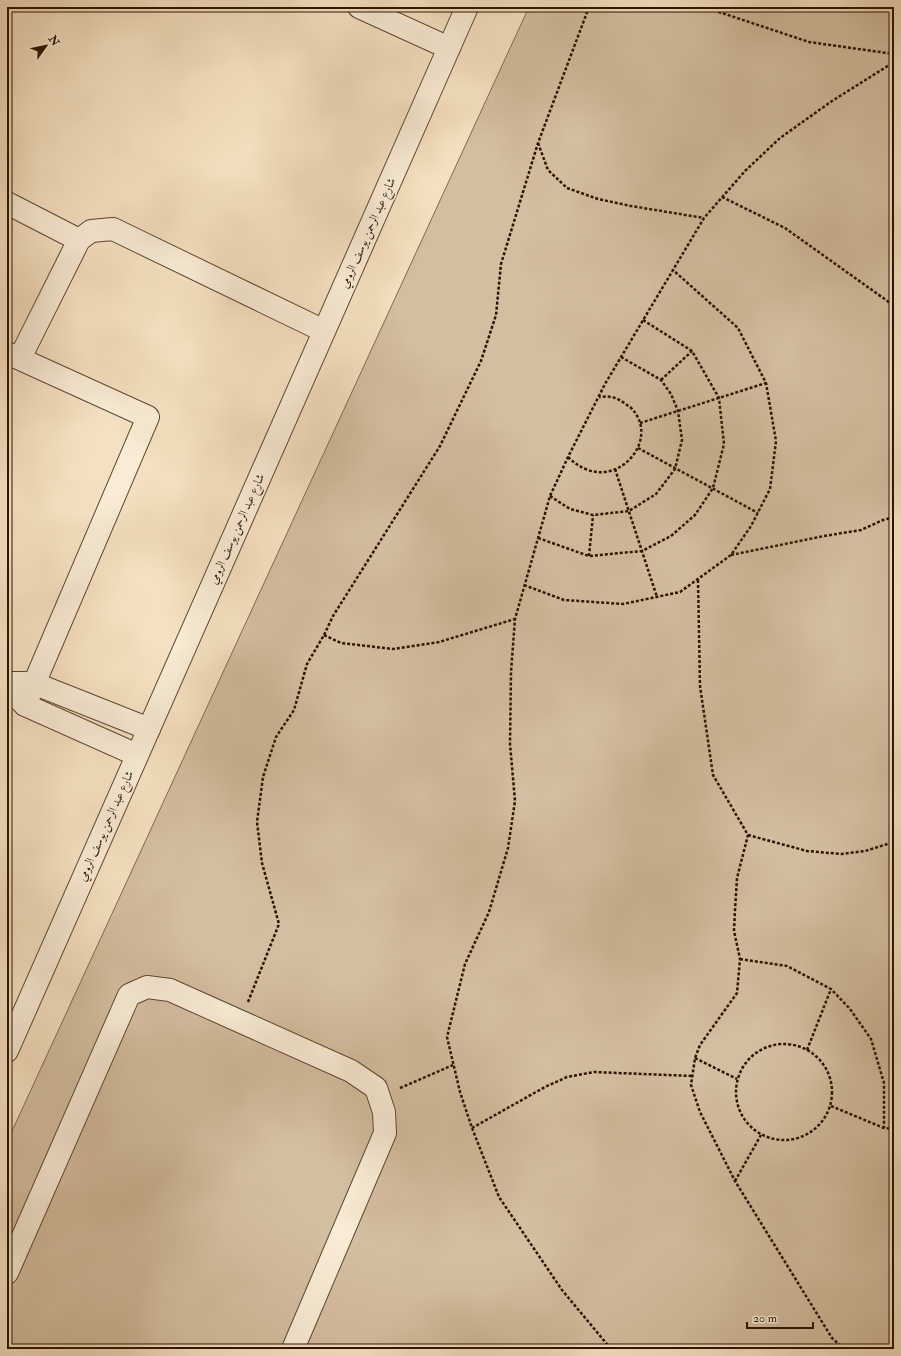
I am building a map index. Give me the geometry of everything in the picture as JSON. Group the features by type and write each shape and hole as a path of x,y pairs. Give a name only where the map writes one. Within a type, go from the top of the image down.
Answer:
{"street":[{"path":"359,7 449,48"},
{"name":"شارع عبد الرحمن يوسف الرومي","path":"7,1051 467,7"},
{"path":"7,203 79,240"},
{"path":"25,705 148,417 13,356 79,240 91,231 113,229 324,331"},
{"path":"7,683 34,683 149,729"},
{"path":"7,688 25,705 137,755"},
{"path":"7,1273 129,995 147,987 170,990 351,1071 376,1088 384,1112 384,1133 293,1349"}],"path":[{"path":"240,1021 280,924 262,862 257,822 263,777 276,737 294,710 307,664 333,616 440,446 482,361 496,315 501,264 538,143 589,7"},
{"path":"704,7 809,42 894,54"},
{"path":"611,1349 562,1290 499,1197 472,1128 460,1092 447,1037 465,964 489,912 508,848 515,802 510,744 511,672 515,619 550,496 568,457 621,357 704,218 745,171 780,138 832,101 894,62"},
{"path":"538,143 548,170 567,188 598,199 704,218"},
{"path":"722,197 785,228 893,304 894,309"},
{"path":"524,586 564,600 623,604 680,592 731,555 751,526 770,489 776,441 766,383 738,328 673,270"},
{"path":"538,538 589,556 642,551 671,536 683,526 695,515 713,488 724,444 719,398 692,351 643,320"},
{"path":"660,380 692,351"},
{"path":"550,496 570,509 593,515 629,511 656,494 675,469 682,440 678,411 671,394 660,380 621,357"},
{"path":"640,424 766,383"},
{"path":"568,457 578,466 590,471 602,472 615,469 624,464 632,458 638,448 641,436 640,424 634,411 624,402 612,397 599,396"},
{"path":"638,448 758,513"},
{"path":"615,469 657,597"},
{"path":"589,556 593,515"},
{"path":"731,555 861,530 883,520 894,517"},
{"path":"698,580 700,686 713,775 748,835 738,878 735,910 734,931 740,960 737,993 700,1046 695,1058 691,1085 700,1112 735,1181 832,1338 844,1349"},
{"path":"324,635 341,643 393,648 439,642 515,619"},
{"path":"748,835 807,851 841,854 865,850 894,842"},
{"path":"740,960 787,966 831,989 850,1009 871,1040 884,1083 884,1128"},
{"path":"807,1050 831,989"},
{"path":"786,1044 807,1050 824,1064 832,1084 831,1106 820,1125 803,1138 781,1141 761,1135 744,1121 736,1101 737,1079 747,1060 765,1048 786,1044"},
{"path":"695,1058 737,1079"},
{"path":"379,1097 453,1065"},
{"path":"472,1128 545,1087 567,1077 594,1072 692,1076"},
{"path":"831,1106 884,1128 894,1129"},
{"path":"735,1181 761,1135"}],"shaded area":[{"path":"529,7 894,7 894,1349 7,1349 7,1142"}]}
